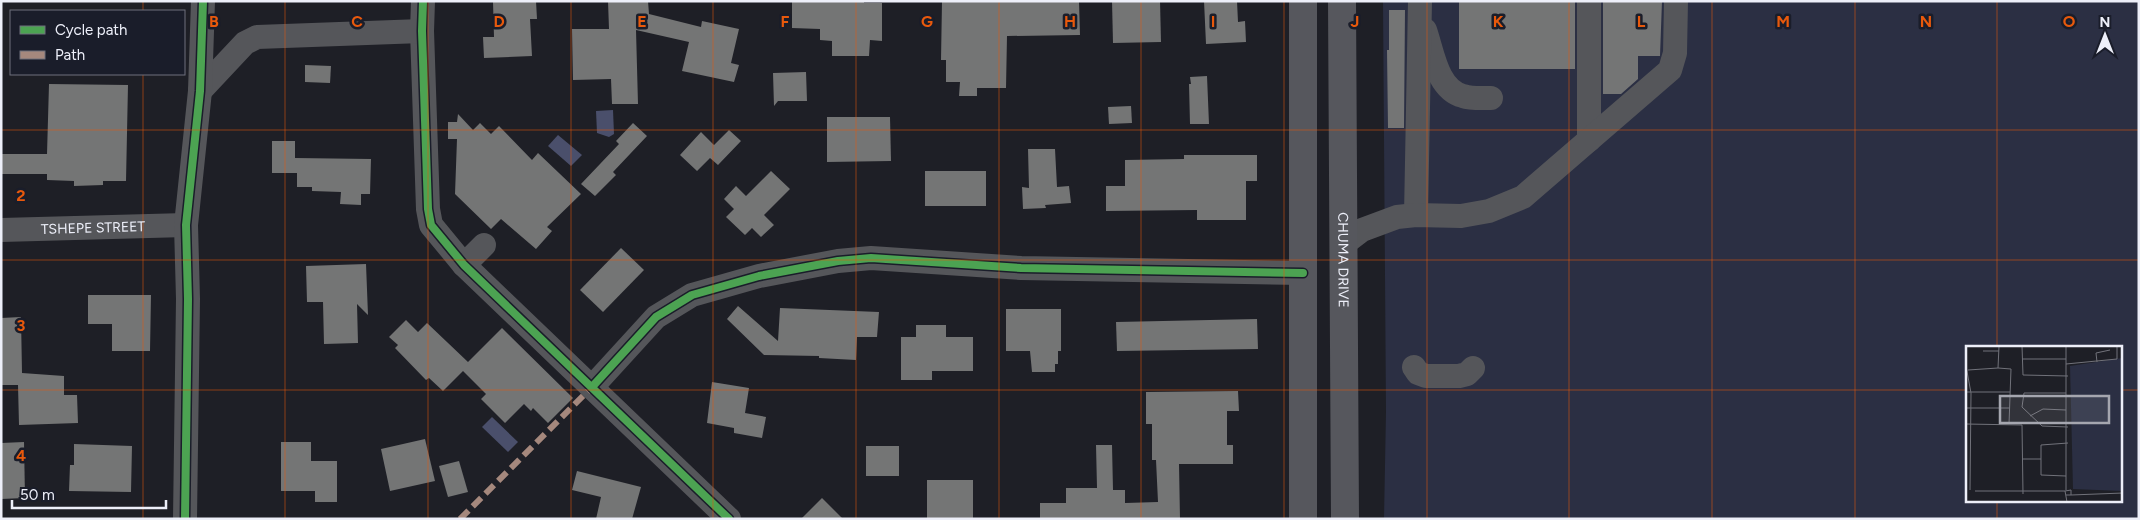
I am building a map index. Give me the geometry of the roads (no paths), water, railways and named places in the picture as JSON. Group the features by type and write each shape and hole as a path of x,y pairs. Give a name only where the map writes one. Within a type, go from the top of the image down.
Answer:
{"main road":[{"path":"1303,1 1303,519"},
{"name":"CHUMA DRIVE","path":"1342,1 1345,243 1345,519"}],"street":[{"path":"186,519 188,299 186,225 200,91 203,1"},
{"path":"423,1 422,31 429,217 431,224 464,265 729,519"},
{"path":"1589,140 1590,1"},
{"path":"1345,243 1362,230 1379,222 1416,215 1461,216 1489,211 1523,197 1670,70 1675,53 1676,1"},
{"path":"1416,215 1420,9"},
{"path":"1420,9 1442,80 1447,87 1465,97 1491,98"},
{"path":"200,91 245,43 257,37 422,31"},
{"name":"TSHEPE STREET","path":"1,230 186,225"},
{"path":"464,265 484,245"},
{"path":"592,387 656,317 692,295 758,276 838,261 871,258 1021,268 1303,273"},
{"path":"1414,367 1418,373 1426,376 1459,376 1467,374 1472,368"}]}
